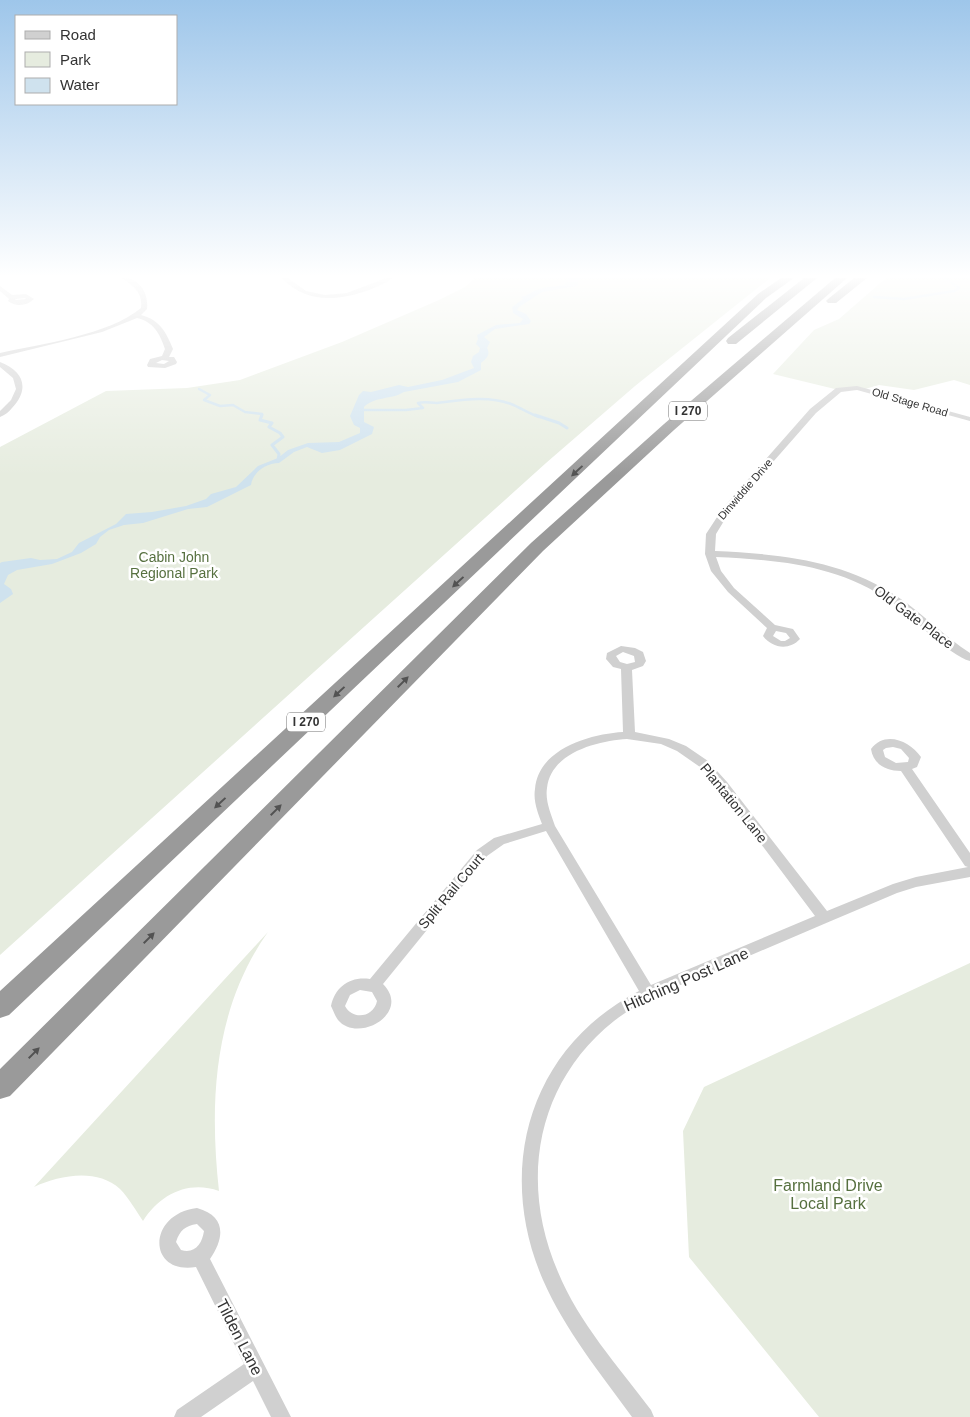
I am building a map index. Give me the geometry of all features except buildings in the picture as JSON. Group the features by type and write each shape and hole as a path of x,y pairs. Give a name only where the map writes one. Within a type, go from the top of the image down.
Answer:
{"highway":[{"name":"I 270","path":"0,1007 711,344"},
{"name":"I 270","path":"612,438 729,344"},
{"name":"I 270","path":"0,1087 537,547 668,427 764,344"},
{"name":"I 270","path":"537,547 681,432 779,344"}],"street":[{"path":"0,355 43,344"},
{"path":"165,358 169,349 167,344"},
{"path":"0,364 17,376 21,386 19,396 0,415"},
{"name":"Old Stage Road","path":"849,388 865,389 970,419"},
{"name":"Dinwiddie Drive","path":"710,554 710,534 726,510 813,411 839,390 849,388"},
{"path":"710,554 712,562 722,580 773,628"},
{"name":"Old Gate Place","path":"710,554 797,560 848,574 894,599 970,658"},
{"path":"626,667 629,734"},
{"name":"Plantation Lane","path":"648,993 549,826 542,808 539,792 542,781 551,765 567,751 589,741 629,734 659,741 684,750 704,764 824,918"},
{"path":"904,767 970,862"},
{"name":"Split Rail Court","path":"373,986 482,853 499,841 549,826"},
{"name":"Hitching Post Lane","path":"644,1417 571,1316 550,1273 534,1224 529,1167 531,1144 540,1109 560,1068 571,1051 608,1017 648,993 824,918 916,882 970,872"},
{"name":"Tilden Lane","path":"200,1257 281,1417"},
{"path":"184,1417 256,1368"}],"green space":[{"name":"Cabin John Regional Park","path":"336,344 687,344 635,386 546,463 0,955 0,447 106,391 187,388 240,380"},
{"path":"801,344 970,344 970,385 954,380 914,390 879,385 865,389 839,390 773,374"},
{"path":"268,932 250,961 236,992 226,1024 216,1090 216,1157 219,1191 197,1187 176,1192 158,1203 143,1221 120,1189 111,1182 101,1178 90,1176 67,1177 55,1179 34,1187"},
{"name":"Farmland Drive Local Park","path":"970,963 970,1417 819,1417 689,1257 683,1131 704,1087"}],"water":[{"path":"476,344 489,344 487,348 488,355 481,363 481,370 458,382 404,392 373,401 364,407 364,422 374,427 372,434 340,450 322,453 307,447 294,452 279,463 274,463 261,469 254,476 251,485 207,507 188,509 143,523 124,525 109,530 100,537 96,544 81,553 52,564 17,570 8,575 4,584 11,589 13,594 0,603 0,563 31,558 40,560 57,559 72,552 79,543 116,524 126,514 186,506 206,499 211,494 236,487 258,466 278,458 288,450 308,443 339,442 360,433 360,428 354,425 350,416 359,395 363,391 371,392 399,385 408,387 442,380 474,368 471,362 473,356 479,352 480,348"}],"waterway":[{"path":"199,389 210,395 204,400 220,406 233,405 245,412 262,414 261,417"},
{"path":"359,410 406,410 423,408 418,403 421,402 437,403 484,399 502,401 539,417"},
{"path":"262,415 260,420 272,423 269,427 280,433 283,437 272,445 279,454 278,460"},
{"path":"535,415 559,423 567,428"}]}
